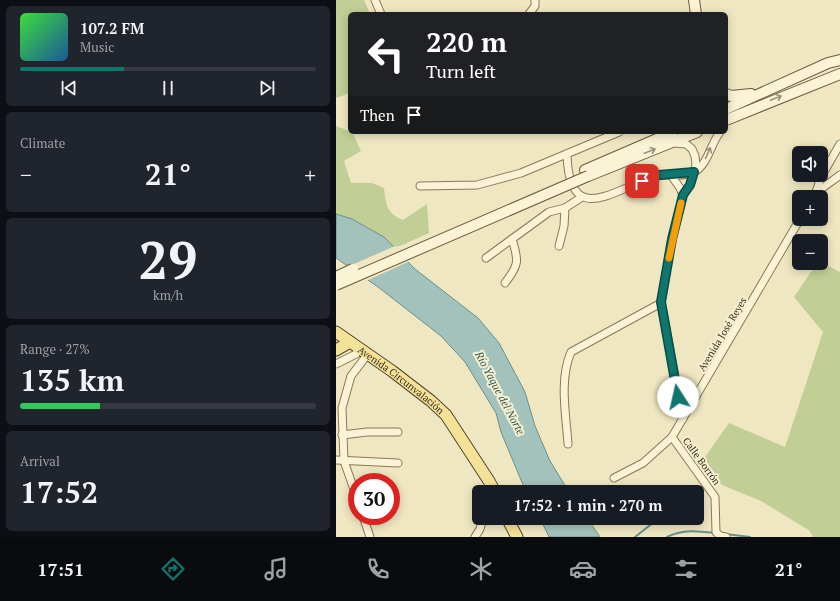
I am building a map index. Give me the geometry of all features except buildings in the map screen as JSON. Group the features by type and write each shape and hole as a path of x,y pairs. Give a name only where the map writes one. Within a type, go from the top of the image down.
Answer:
{"main road":[{"path":"694,0 696,12"},
{"path":"728,108 828,63 840,60"},
{"path":"728,119 840,74"},
{"path":"728,94 740,96 774,88"},
{"path":"336,285 586,173 668,134"},
{"path":"336,277 586,173 670,144 692,134"},
{"name":"Avenida Circunvalación","path":"336,332 341,344 389,376 428,406 458,435"},
{"name":"Avenida Circunvalación","path":"341,344 392,371 431,401 446,415 491,485"},
{"path":"511,525 517,537"}],"street":[{"path":"375,0 380,12"},
{"path":"530,12 535,6 535,0"},
{"path":"728,124 740,113"},
{"path":"420,186 477,186 521,173 614,134"},
{"path":"567,154 568,170 575,189 582,198 592,200 603,198 659,175 694,172 703,163 710,147 719,134"},
{"path":"670,144 686,144 692,149 695,156 696,165 690,185 683,195 672,239 661,302 683,419"},
{"path":"816,190 821,177 840,144"},
{"path":"671,175 683,195"},
{"path":"821,190 840,175"},
{"path":"486,258 549,212 565,208 582,198"},
{"path":"559,246 564,226 565,208"},
{"name":"Avenida José Reyes","path":"614,478 643,463 672,437 796,226"},
{"path":"505,283 515,270 518,262 512,239"},
{"path":"568,444 564,381 566,363 571,352 661,302"},
{"path":"336,364 360,356"},
{"path":"348,473 344,461 342,408 351,376 360,356"},
{"path":"342,435 367,432 398,432"},
{"name":"Calle Borrón","path":"672,437 715,497 716,532 720,536 726,537"},
{"path":"336,460 398,463"},
{"path":"489,481 489,485"},
{"path":"366,525 370,537"},
{"path":"480,537 481,525"},
{"path":"475,537 480,529"}],"green space":[{"path":"336,0 364,0 369,12 348,12 348,94 336,98"},
{"path":"336,126 348,130 348,134 353,134 361,151 344,161 351,183 372,183 384,188 390,212 403,220 427,204 429,233 400,246 393,247 381,236 367,227 352,219 336,214"},
{"path":"828,266 840,272 840,537 813,537 810,531 761,501 722,485 700,464 729,423 785,447 823,332 794,297 812,270 828,270"}],"water":[{"name":"Río Yaque del Norte","path":"336,214 352,219 384,237 415,269 478,318 499,343 525,392 535,426 550,461 565,485 523,485 501,432 496,413 465,362 441,336 378,287 336,258"},
{"path":"543,525 592,525 600,537 549,537"}],"pier":[{"path":"395,246 410,261 366,281 347,267"}],"waterway":[{"path":"635,537 650,525"},
{"path":"667,537 673,534 685,532 697,531 715,533"},
{"path":"725,534 750,537"}],"slow traffic":[{"path":"669,258 681,203"}],"route":[{"path":"642,181 659,175 687,174 694,172 690,185 683,195 672,239 661,302 678,397"}]}
